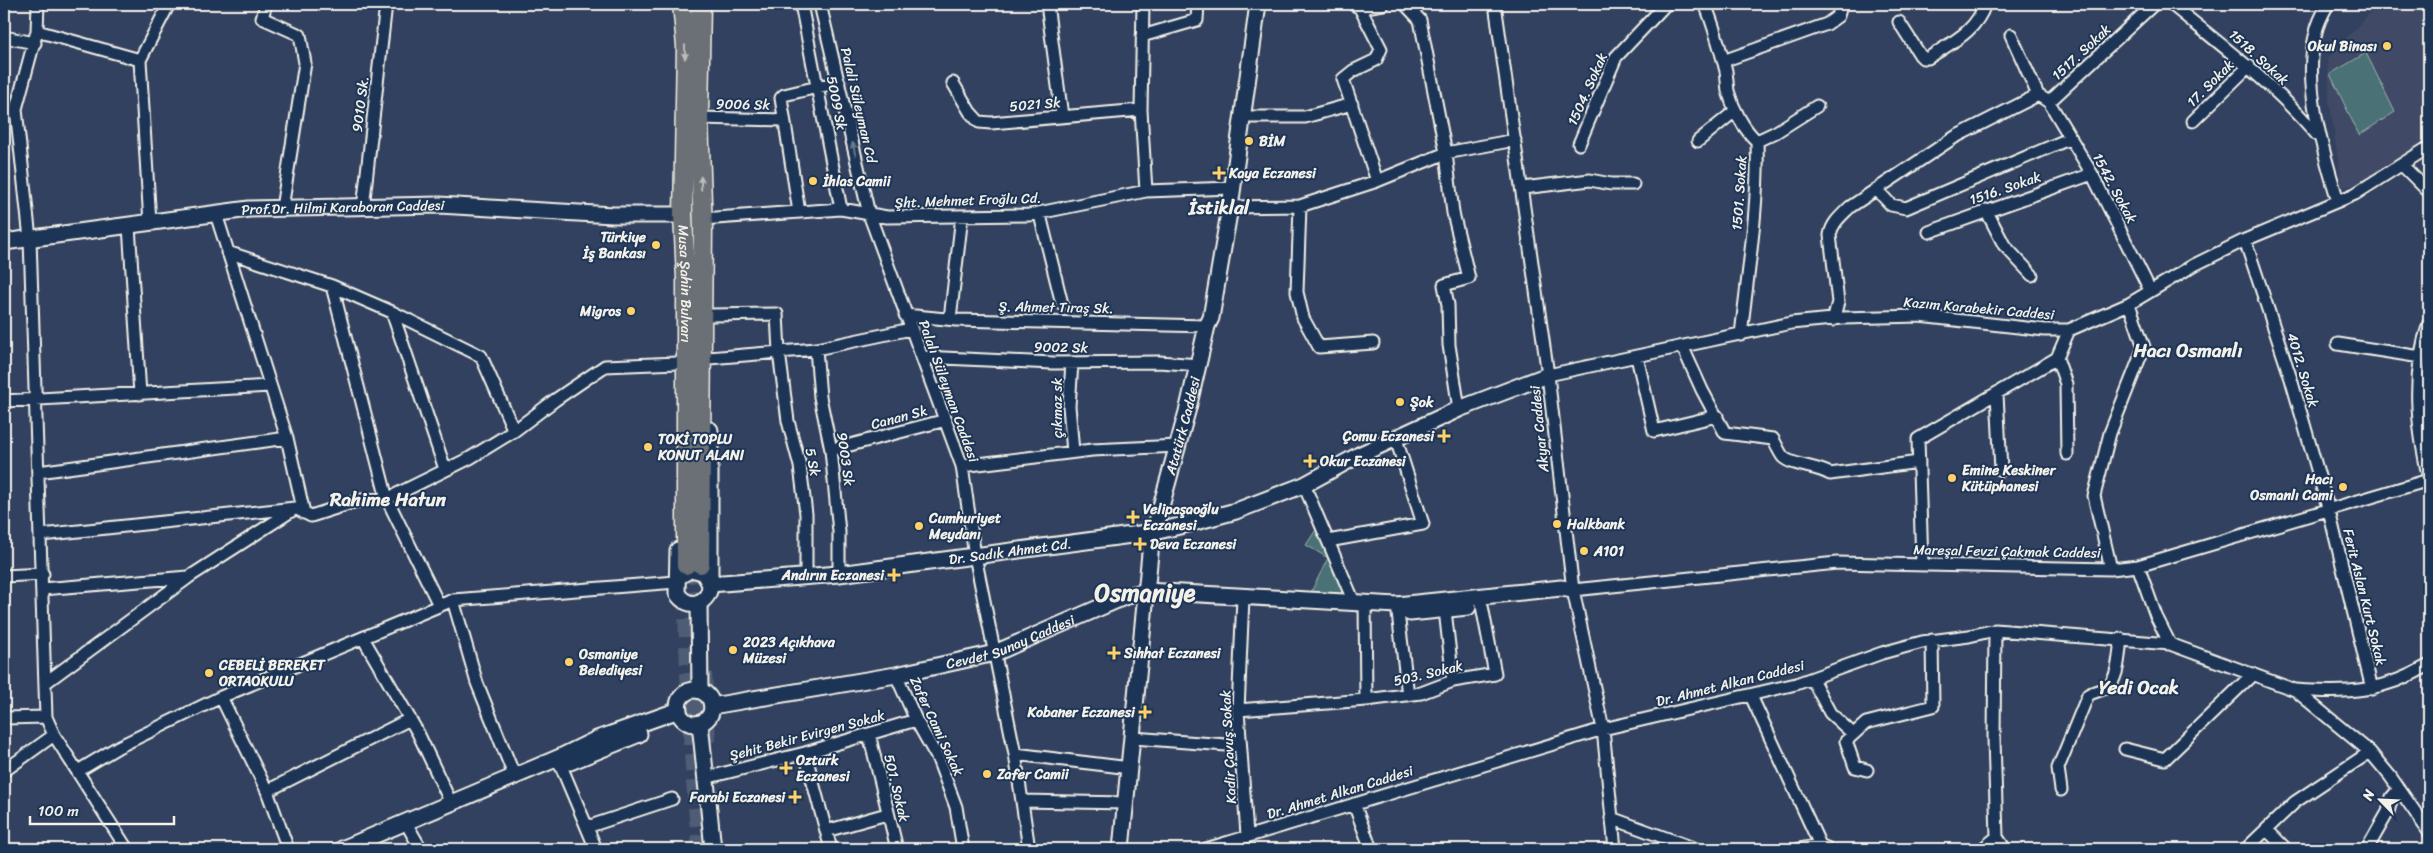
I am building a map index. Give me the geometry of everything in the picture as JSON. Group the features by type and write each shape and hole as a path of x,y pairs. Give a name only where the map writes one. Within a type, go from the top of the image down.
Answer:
{"main road":[{"name":"Musa Şahin Bulvarı","path":"682,4 686,46 683,223 686,279 685,572"},
{"name":"Musa Şahin Bulvarı","path":"685,572 703,224 699,118 701,4"},
{"name":"Atatürk Caddesi","path":"1122,849 1146,591 1154,532 1199,365 1207,326 1211,318 1233,188 1258,4"},
{"name":"Prof.Dr. Hilmi Karaboran Caddesi","path":"4,242 249,208 439,206 613,214 683,223"},
{"path":"683,223 678,276 678,363 685,572 680,598 694,603 708,595 710,584 709,358 711,315 710,277 703,224"},
{"name":"Dr. Sadık Ahmet Cd.","path":"710,584 806,578 1154,532 1236,510 1304,484 1359,455 1459,409 1548,375"},
{"path":"685,572 696,570 706,575 710,584"},
{"path":"1397,605 1561,588 1573,590"},
{"path":"1397,605 1410,613 1563,597 1573,590"},
{"name":"Cevdet Sunay Caddesi","path":"712,706 896,675 995,652 1124,597 1146,591 1244,598 1397,605"},
{"path":"694,603 696,691"},
{"path":"366,849 451,803 558,758 597,739 689,718 709,716 712,706 708,696 696,691 683,696 689,718 705,778 713,849"},
{"path":"342,849 689,718"},
{"path":"689,718 706,849"}],"street":[{"path":"38,4 38,32 16,110 30,239 37,401 46,717 54,735 128,849"},
{"path":"150,223 140,60 169,4"},
{"path":"266,4 262,18 300,34 305,63 282,208"},
{"name":"9010 Sk.","path":"363,208 386,4"},
{"name":"5009 Sk","path":"801,4 819,87 841,208"},
{"name":"Palali Süleyman Cd","path":"820,4 868,214"},
{"path":"1047,4 1062,116"},
{"path":"1143,4 1140,110 1146,191"},
{"path":"1142,36 1197,20 1198,4"},
{"path":"1377,181 1343,78 1376,60 1381,53 1356,6 1383,4"},
{"path":"1406,4 1420,20 1446,153 1453,213 1469,278 1444,286 1448,305 1449,345 1459,409"},
{"name":"Akyar Caddesi","path":"1495,4 1523,188 1548,375 1573,590 1603,729 1615,849"},
{"name":"1504. Sokak","path":"1578,144 1616,57 1666,4"},
{"name":"1501. Sokak","path":"1705,4 1723,61 1728,89 1735,111 1757,141 1758,162 1741,335"},
{"path":"1723,61 1827,24 1838,16 1840,9 1836,4"},
{"path":"1899,22 1920,55 1923,58 1928,58 1972,29 1980,18 1985,4"},
{"name":"1517. Sokak","path":"2049,102 2154,4"},
{"name":"1518. Sokak","path":"2171,4 2249,66 2295,110 2320,139"},
{"path":"2328,4 2315,32 2313,85 2316,122 2338,201"},
{"path":"38,32 140,60"},
{"path":"2011,35 2038,95 2049,102"},
{"path":"4,37 35,43"},
{"name":"17. Sokak","path":"2193,121 2249,66"},
{"path":"819,87 839,82"},
{"name":"5021 Sk","path":"953,83 970,112 979,122 991,123 1140,110"},
{"name":"9006 Sk","path":"699,118 784,120 782,98 784,95 819,87"},
{"path":"1833,320 1838,302 1830,245 1831,228 1850,208 1955,137 2038,95"},
{"name":"1542. Sokak","path":"2049,102 2092,174 2150,290"},
{"path":"1242,117 1305,117 1352,104"},
{"path":"4,106 16,110"},
{"path":"1757,141 1776,132 1817,106"},
{"path":"1698,141 1735,111"},
{"path":"784,120 799,212"},
{"path":"1877,190 1891,205 1906,208 2071,138"},
{"path":"1230,207 1300,206 1377,181 1446,153 1515,140"},
{"name":"Kazım Karabekir Caddesi","path":"1548,375 1683,348 1791,323 1919,316 2045,330 2068,330 2129,304 2150,290 2245,240 2355,194 2403,166 2429,147"},
{"path":"2403,166 2429,192"},
{"name":"1516. Sokak","path":"1929,232 1986,210 2092,174"},
{"path":"1523,188 1590,180 1611,184 1633,184"},
{"name":"Şht. Mehmet Eroğlu Cd.","path":"703,224 841,208 887,218 1040,214 1146,191 1233,188"},
{"path":"1300,206 1297,292 1303,318 1319,347 1373,343"},
{"path":"1986,210 2004,245 2032,275"},
{"path":"216,214 226,252 287,438 300,511"},
{"name":"Palalı Süleyman Caddesi","path":"868,214 962,466 975,556 1015,754 1029,849"},
{"path":"1040,214 1062,304"},
{"path":"950,319 962,216"},
{"path":"128,226 140,394"},
{"name":"4012. Sokak","path":"2245,240 2291,379 2329,511"},
{"path":"226,252 332,286 392,312 481,356 514,431"},
{"path":"332,286 360,387 387,499 439,605"},
{"path":"2112,568 2094,496 2110,433 2144,347 2129,304"},
{"path":"392,312 445,469"},
{"name":"5 Sk","path":"711,315 777,314 779,352 788,421 800,466 806,514 806,578"},
{"name":"Ş. Ahmet Tıraş Sk.","path":"905,315 950,319 1207,326"},
{"path":"2429,323 2416,384 2417,410 2429,480"},
{"path":"709,358 816,349 911,329"},
{"path":"1922,564 1918,439 2057,358 2068,330"},
{"path":"2338,344 2421,357"},
{"path":"1683,348 1725,433 1773,439 1784,457 1789,461 1822,469 1830,474 1919,462"},
{"name":"9003 Sk","path":"816,349 820,397 831,450 839,532 839,574"},
{"name":"9002 Sk","path":"922,357 1072,363 1159,362 1199,365"},
{"path":"1637,357 1654,430 1717,416"},
{"path":"2057,358 2066,384 2067,454"},
{"path":"41,535 300,511 311,516 361,500 387,499 470,458 514,431 554,400 605,366 678,363"},
{"name":"çıkmaz sk","path":"1072,363 1069,406 1073,452"},
{"path":"4,401 37,401 270,386"},
{"path":"1997,394 2001,470"},
{"name":"Canan Sk","path":"831,450 946,420"},
{"path":"38,472 287,438"},
{"path":"1328,541 1423,524 1396,439"},
{"path":"962,466 1073,452 1178,446"},
{"name":"Mareşal Fevzi Çakmak Caddesi","path":"1573,590 1824,563 2112,568 2138,566 2429,480"},
{"path":"1304,484 1328,541 1360,602 1366,700"},
{"path":"45,683 189,577 300,511"},
{"name":"Ferit Aslan Kurt Sokak","path":"2329,511 2372,689"},
{"path":"2138,566 2156,616 2170,644"},
{"path":"78,771 118,747 221,697 453,600 685,572"},
{"path":"4,576 42,574"},
{"path":"42,589 189,577"},
{"name":"Kadir Çavuş Sokak","path":"1244,598 1238,710 1247,812 1247,835"},
{"path":"453,600 477,684 514,775"},
{"path":"1397,605 1408,695"},
{"name":"503. Sokak","path":"1238,710 1408,695 1453,681 1495,674 1482,606"},
{"path":"1445,610 1453,681"},
{"path":"1995,630 1994,739 1997,837 2005,849"},
{"name":"Dr. Ahmet Alkan Caddesi","path":"1214,848 1247,835 1603,729 1751,696 1812,678 1882,653 1932,640 1969,636 1995,630 2170,644 2295,690"},
{"path":"363,638 410,719 451,803"},
{"path":"2061,790 2058,768 2088,695 2096,690 2106,688 2114,681 2121,639"},
{"path":"1867,770 1855,767 1846,740 1866,723 1933,706 1932,640"},
{"path":"2295,690 2328,692 2372,689 2409,677 2429,665"},
{"path":"2124,749 2165,759 2253,674"},
{"name":"Zafer Cami Sokak","path":"896,675 916,720 941,767 956,807 963,849"},
{"path":"1812,678 1830,713 1852,733"},
{"path":"2295,690 2370,752 2400,789 2429,832"},
{"path":"1751,696 1824,847 1799,849"},
{"path":"221,697 267,791 288,849"},
{"path":"4,718 46,717"},
{"path":"267,791 410,719"},
{"name":"Şehit Bekir Evirgen Sokak","path":"705,778 804,753 916,720"},
{"name":"501. Sokak","path":"869,734 897,849"},
{"path":"4,772 54,735"},
{"path":"1133,738 1240,746"},
{"path":"2246,849 2295,802 2370,752"},
{"path":"804,753 831,849"},
{"path":"1015,754 1130,768"},
{"path":"561,766 596,849"},
{"path":"2367,849 2388,812 2392,797 2400,789"},
{"path":"587,827 672,799"},
{"path":"1022,801 1126,803"},
{"path":"1354,804 1371,849"},
{"path":"826,830 887,814"},
{"path":"1611,818 1696,849"},
{"path":"406,826 421,849"},
{"path":"2267,830 2286,849"},
{"path":"1982,849 1997,837"}],"shaded area":[{"path":"2378,4 2429,4 2429,140 2369,182 2342,187 2329,98 2328,58"}],"green space":[{"path":"2366,53 2395,112 2359,135 2330,74"},
{"path":"1319,525 1340,575 1342,593 1338,599 1309,596 1328,558 1306,545"}],"tunnel":[{"path":"700,564 701,614"},
{"path":"686,565 690,707 701,849"},
{"path":"703,673 707,742"}],"place":[{"name":"Okul Binası","path":"2387,46"},
{"name":"BİM","path":"1249,141"},
{"name":"Kaya Eczanesi","path":"1219,173"},
{"name":"İhlas Camii","path":"813,181"},
{"name":"Türkiye İş Bankası","path":"656,245"},
{"name":"Migros","path":"631,311"},
{"name":"Şok","path":"1400,402"},
{"name":"Çomu Eczanesi","path":"1444,436"},
{"name":"TOKİ TOPLU KONUT ALANI","path":"648,447"},
{"name":"Okur Eczanesi","path":"1310,461"},
{"name":"Emine Keskiner Kütüphanesi","path":"1952,478"},
{"name":"Hacı Osmanlı Cami","path":"2343,487"},
{"name":"Velipaşaoğlu Eczanesi","path":"1133,517"},
{"name":"Halkbank","path":"1557,524"},
{"name":"Cumhuriyet Meydanı","path":"919,526"},
{"name":"Deva Eczanesi","path":"1140,544"},
{"name":"A101","path":"1584,551"},
{"name":"Andırın Eczanesi","path":"894,575"},
{"name":"2023 Açıkhava Müzesi","path":"733,650"},
{"name":"Sıhhat Eczanesi","path":"1114,653"},
{"name":"Osmaniye Belediyesi","path":"569,662"},
{"name":"CEBELİ BEREKET ORTAOKULU","path":"209,673"},
{"name":"Kobaner Eczanesi","path":"1145,712"},
{"name":"Ozturk Eczanesi","path":"786,768"},
{"name":"Zafer Camii","path":"987,774"},
{"name":"Farabi Eczanesi","path":"795,797"}],"district":[{"name":"İstiklal","path":"1219,207"},
{"name":"Hacı Osmanlı","path":"2188,350"},
{"name":"Rahime Hatun","path":"388,499"},
{"name":"Osmaniye","path":"1145,593"},
{"name":"Yedi Ocak","path":"2139,687"}]}
